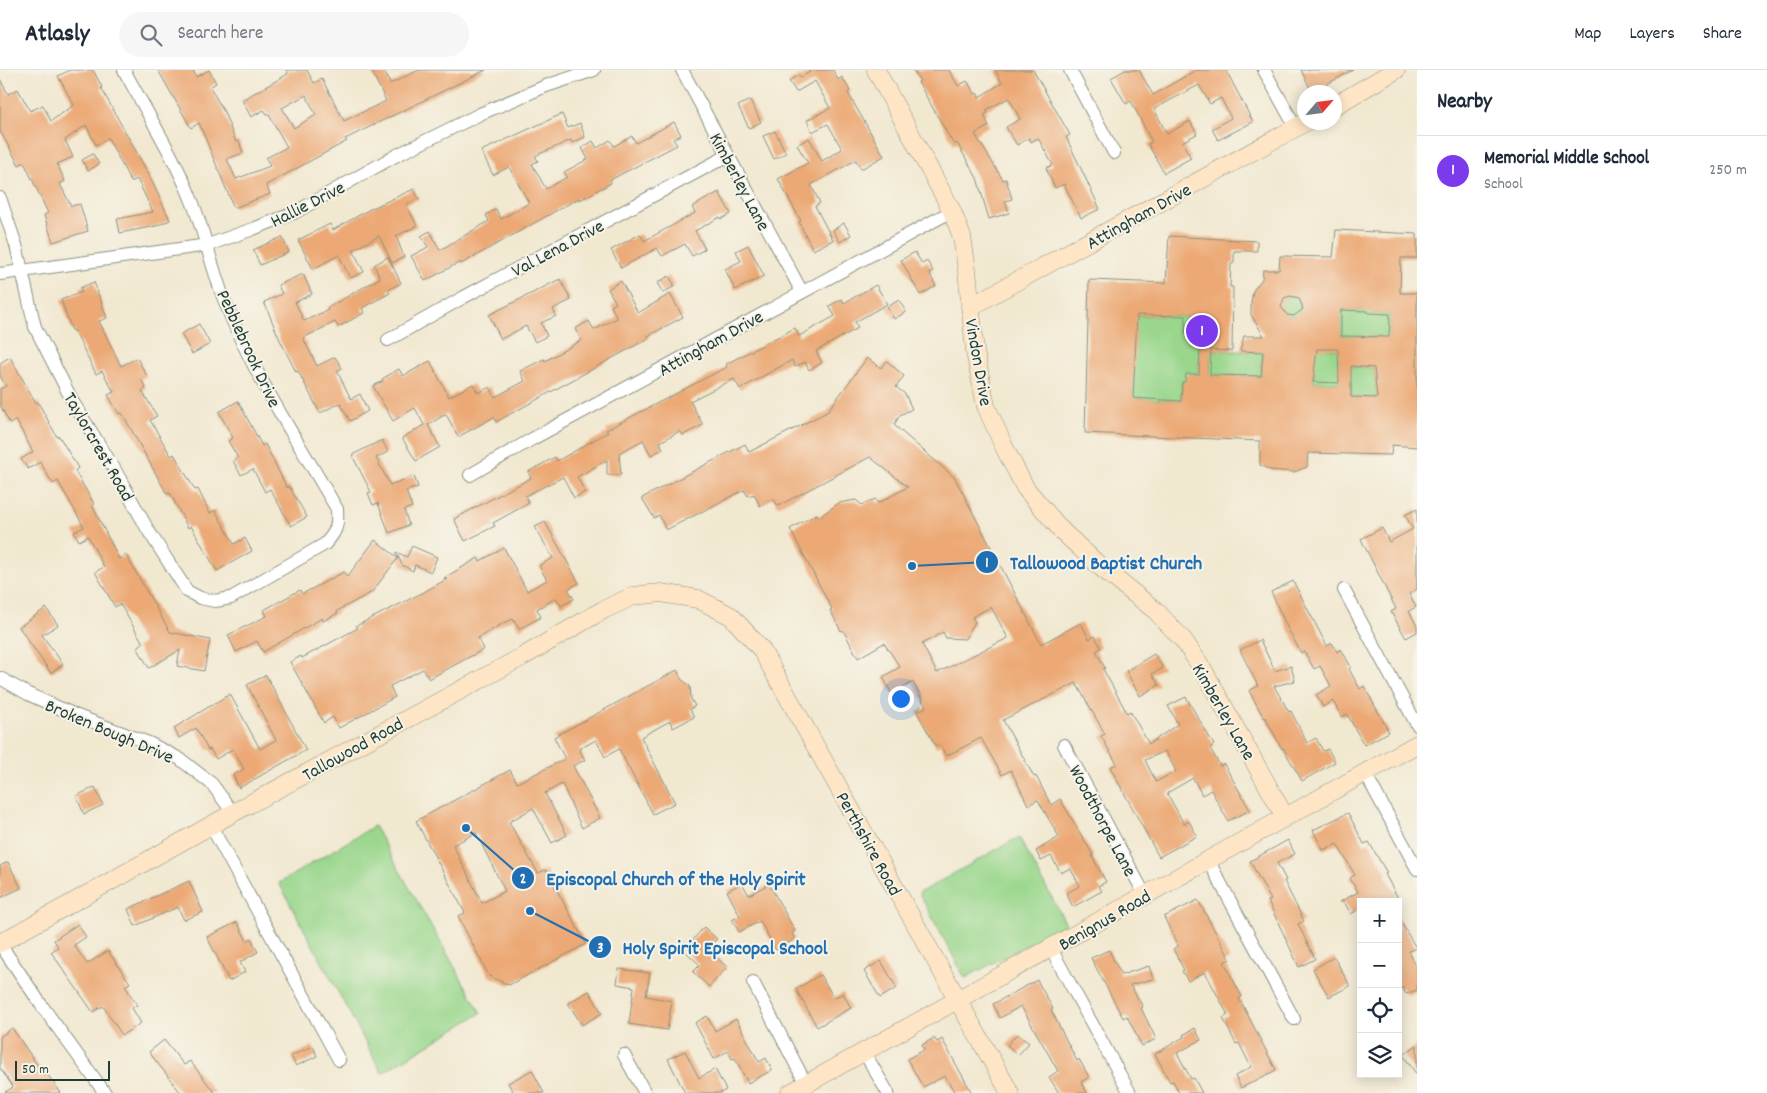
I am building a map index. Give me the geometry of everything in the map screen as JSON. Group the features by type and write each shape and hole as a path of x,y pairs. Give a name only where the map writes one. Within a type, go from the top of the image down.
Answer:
{"street":[{"name":"Pebblebrook Drive","path":"124,70 176,166 192,201 208,245 225,302 248,352 278,409 336,509 338,525 333,535 325,544 277,571"},
{"name":"Hallie Drive","path":"0,274 208,245 294,213 394,156 480,114 546,86 594,70"},
{"name":"Kimberley Lane","path":"682,70 802,292"},
{"name":"Vindon Drive","path":"876,70 952,211 962,237 975,352 986,406 1005,449 1026,488 1063,532 1103,569 1156,611"},
{"path":"1070,70 1114,153"},
{"path":"1264,70 1297,119"},
{"path":"1342,101 1396,70"},
{"name":"Attingham Drive","path":"970,307 1297,127"},
{"name":"Val Lena Drive","path":"388,340 727,156"},
{"name":"Taylorcrest Road","path":"0,198 16,245 35,328 74,404 115,470 148,530 188,591 200,598 215,602 231,598 277,571"},
{"name":"Attingham Drive","path":"470,475 534,438 952,211"},
{"path":"1344,590 1417,725"},
{"name":"Tallowood Road","path":"0,944 233,813 522,657 603,610 633,596 661,593 698,599 713,606"},
{"name":"Perthshire Road","path":"713,606 732,616 761,649 1010,1093"},
{"name":"Kimberley Lane","path":"1156,611 1184,641 1204,671 1285,817"},
{"name":"Broken Bough Drive","path":"0,678 28,694 75,715 149,743 180,759 212,784 233,813"},
{"name":"Benignus Road","path":"790,1093 1417,744"},
{"name":"Woodthorpe Lane","path":"1064,745 1145,895"},
{"path":"1365,773 1417,869"},
{"path":"211,826 339,1060"},
{"path":"1208,860 1294,1019"},
{"path":"0,944 42,1006 106,1093"},
{"path":"1051,949 1130,1093"},
{"path":"753,982 806,1084"},
{"path":"864,1052 888,1093"},
{"path":"624,1055 645,1093"}],"green space":[{"path":"1291,296 1298,299 1301,306 1298,313 1291,316 1284,313 1281,306 1284,299"},
{"path":"1341,310 1390,314 1389,342 1381,337 1341,336"},
{"path":"1133,315 1186,316 1185,334 1189,335 1188,342 1200,344 1199,374 1182,382 1181,401 1129,398"},
{"path":"1296,348 1338,349 1339,366 1374,368 1377,398 1351,397 1351,383 1313,382 1315,364"},
{"path":"1211,350 1263,352 1261,376 1210,375"},
{"path":"374,826 481,1013 382,1073 279,883"},
{"path":"1019,837 1066,924 965,978 919,893"}],"building":[{"path":"70,70 93,70 148,173 170,220 156,226 120,233 117,219 153,212 137,179 131,182 108,138 96,145 86,125 65,140 73,157 57,164 65,181 60,184 71,206 80,204 88,231 53,242 44,215 48,213 24,162 19,165 0,131 0,79 8,94 18,89 30,111 43,105 51,121 74,105 58,76"},
{"path":"158,70 193,70 196,77 209,70 216,83 210,87 224,112 236,142 239,141 243,153 227,159 236,179 270,166 266,158 287,147 269,115 264,110 251,117 242,100 288,74 286,70 307,70 314,83 322,79 344,121 386,101 371,70 384,70 390,84 419,70 486,70 345,139 347,141 266,185 270,194 234,208 199,123 191,128","holes":["306,95 316,115 294,128 282,108"]},
{"path":"809,70 833,70 838,80 842,77 850,91 848,93 884,156 861,169 856,160 811,185 820,203 815,206 833,240 813,250 799,222 801,221 778,179 808,163 797,145 809,138 822,161 842,149 828,124 812,132 807,120 830,108 815,81 796,92 789,81 799,75 801,77 810,72"},
{"path":"913,70 949,70 958,86 967,81 979,97 1002,83 995,70 1033,70 1070,135 1066,137 1100,209 1081,218 1064,184 1055,188 1046,168 1053,165 1038,138 1031,142 1029,138 1017,145 1006,127 1020,119 1009,98 986,110 988,113 984,115 989,126 975,134 1003,180 1006,179 1012,199 1005,201 1009,213 989,219 977,178 957,143 954,145"},
{"path":"1125,70 1139,70 1153,95 1196,70 1226,70 1253,122 1218,140 1212,129 1231,118 1221,98 1210,104 1199,85 1154,109 1167,134 1190,121 1197,134 1182,142 1191,158 1164,173 1148,144 1152,142 1131,101 1126,104 1111,78"},
{"path":"1301,70 1353,70 1325,85 1308,85"},
{"path":"750,100 761,122 749,128 738,106"},
{"path":"562,114 568,128 580,123 585,137 572,143 571,140 535,156 538,161 532,164 546,189 567,177 564,172 588,159 582,148 593,141 597,148 610,140 614,146 632,136 636,143 674,122 681,135 673,139 677,145 610,180 611,183 580,200 579,198 461,264 460,262 425,281 411,256 428,247 421,236 430,231 440,250 489,221 486,215 496,209 501,219 529,203 509,167 493,175 481,151"},
{"path":"775,131 786,153 774,159 763,136"},
{"path":"93,154 99,164 88,171 82,160"},
{"path":"414,189 419,199 406,204 417,226 396,236 404,257 392,263 379,236 353,250 364,272 350,278 339,255 313,269 298,240 330,224 333,230 370,209"},
{"path":"719,192 731,214 721,219 720,217 695,231 705,249 692,256 685,244 662,256 657,248 621,268 611,250 640,234 644,241 695,213 692,207"},
{"path":"844,223 851,235 840,242 833,230"},
{"path":"1336,230 1417,234 1417,258 1401,258 1400,293 1417,293 1417,447 1392,445 1391,455 1308,453 1307,467 1294,472 1270,470 1260,465 1260,441 1085,433 1089,280 1166,283 1169,236 1257,241 1257,251 1234,251 1234,263 1231,264 1230,287 1233,287 1232,351 1211,350 1210,375 1261,376 1263,352 1240,351 1244,336 1264,336 1251,315 1253,291 1262,279 1263,270 1279,270 1280,256 1333,257","holes":["1290,296 1299,298 1303,309 1294,316 1287,315 1281,307 1284,298","1341,310 1390,314 1389,337 1341,336","1137,315 1186,316 1185,334 1189,335 1188,342 1200,344 1199,374 1186,374 1185,382 1182,382 1181,401 1133,398","1317,349 1338,349 1339,383 1313,382","1351,366 1374,368 1377,398 1351,397"]},
{"path":"282,237 289,252 260,265 253,250"},
{"path":"748,245 764,276 735,290 725,269 741,261 736,251"},
{"path":"915,252 922,264 927,261 933,271 929,273 936,286 920,295 901,260"},
{"path":"388,257 401,283 388,290 390,293 362,308 364,313 338,327 335,322 303,338 317,366 335,357 342,368 337,371 351,399 360,394 368,411 350,421 340,403 320,413 298,371 296,372 264,302 282,294 278,285 303,274 312,294 295,302 304,321 328,310 327,308 380,278 374,265"},
{"path":"669,276 675,286 663,293 657,283"},
{"path":"560,279 571,300 553,309 556,316 541,323 547,336 535,342 526,326 501,339 489,315"},
{"path":"621,281 638,313 670,294 683,317 648,336 649,338 496,422 494,417 458,437 446,414 428,425 440,447 416,461 402,438 424,425 415,408 393,421 373,386 399,369 403,376 430,361 449,397 473,384 478,393 490,387 495,397 525,381 520,371 544,359 545,361 582,340 575,329 589,321 594,330 617,318 611,306 616,303 608,289"},
{"path":"94,282 107,318 99,321 121,366 137,358 147,376 141,379 146,388 142,391 157,416 150,420 171,456 174,454 195,490 198,489 210,513 215,510 234,544 245,538 252,551 217,571 191,526 188,528 170,493 167,494 122,413 119,414 108,395 114,392 102,371 96,374 74,330 72,331 61,300 82,292 80,288"},
{"path":"876,285 887,304 855,322 858,328 816,351 822,363 809,370 805,362 795,367 792,360 740,389 734,379 690,401 703,425 683,435 680,431 660,442 663,449 651,455 643,440 619,453 621,475 607,475 607,460 577,477 585,492 574,498 563,477 525,496 529,503 493,523 495,526 465,541 454,519 531,478 528,472 555,457 557,461 608,432 606,430 727,367 726,364 795,328 799,336 835,316 829,306 842,299 844,303"},
{"path":"899,300 906,312 894,319 887,307"},
{"path":"199,324 210,344 192,354 181,334"},
{"path":"10,357 36,403 38,402 57,437 59,436 78,468 75,471 94,504 92,505 119,559 126,555 170,632 210,640 204,671 177,666 180,650 149,668 137,647 143,643 120,604 115,607 95,572 104,567 88,536 79,541 74,532 84,527 58,481 53,484 40,462 28,469 21,459 33,452 16,420 10,424 0,405 0,389 6,386 0,376 0,363"},
{"path":"867,358 881,368 887,361 904,376 896,387 905,394 912,409 900,415 894,425 955,478 1041,644 1081,623 1089,639 1095,636 1101,648 1096,651 1105,668 1103,669 1127,713 1130,711 1149,744 1178,724 1168,706 1186,697 1214,745 1210,748 1220,766 1224,764 1250,810 1228,821 1211,790 1202,795 1193,778 1167,793 1184,824 1189,821 1197,836 1159,857 1110,767 1117,764 1101,736 1105,734 1076,683 1003,720 1051,805 1060,799 1093,855 1106,882 1098,886 1102,891 1073,907 1066,893 1080,886 1070,868 1061,873 1051,856 1041,861 1036,851 1059,837 1038,800 1028,805 1011,770 1002,775 981,738 946,756 940,745 936,747 917,712 926,707 913,682 892,694 883,677 900,667 884,643 858,658 843,630 841,631 830,610 832,609 790,529 817,514 819,517 839,503 856,500 862,505 875,499 878,503 908,487 870,457 778,506 773,498 760,506 754,494 748,496 744,490 666,530 659,515 654,518 642,498 745,444 749,452 827,412","holes":["991,607 1008,638 937,673 922,644 943,632 946,638 965,639 975,622 972,617","1165,751 1176,771 1156,782 1145,760"]},
{"path":"238,401 262,446 265,444 287,488 289,486 307,517 291,526 270,489 265,492 253,469 241,475 233,461 238,458 228,441 233,438 219,412"},
{"path":"382,440 388,452 376,458 390,485 414,476 418,487 406,491 412,507 404,510 409,525 389,533 378,503 373,505 368,493 371,492 352,455"},
{"path":"1417,509 1417,589 1409,594 1416,607 1409,611 1417,626 1417,632 1406,638 1391,612 1396,609 1361,539 1382,528 1389,542 1413,529 1405,515"},
{"path":"545,522 579,583 568,589 574,599 561,606 556,598 537,609 541,617 519,629 513,619 502,624 478,638 484,649 429,679 423,669 390,686 395,697 339,728 333,717 324,723 290,662 301,656 302,658 358,628 356,626 424,592 478,558 480,561 504,548 527,591 547,580 539,566 553,558 535,527"},
{"path":"375,540 398,558 372,592 337,611 338,613 323,621 322,618 263,652 257,641 236,652 228,635 267,616 264,610 300,590 302,594 344,572 347,577"},
{"path":"412,546 437,557 431,572 415,565 413,571 402,565 396,552 407,557"},
{"path":"1293,581 1327,646 1332,643 1337,652 1341,649 1360,689 1364,686 1389,732 1364,745 1347,714 1342,717 1333,701 1323,707 1316,695 1331,686 1320,666 1314,669 1304,651 1301,653 1271,592"},
{"path":"46,608 58,625 42,635 63,664 51,673 19,627"},
{"path":"1260,640 1275,671 1291,666 1295,681 1274,686 1289,712 1291,711 1307,743 1316,738 1323,751 1328,749 1335,762 1302,781 1249,691 1258,686 1240,650"},
{"path":"1154,654 1163,668 1152,674 1159,685 1140,696 1126,671"},
{"path":"677,670 681,679 690,686 691,699 695,706 690,709 694,717 673,728 670,721 641,737 675,803 653,814 619,749 605,757 596,740 579,749 585,760 573,766 600,818 582,828 562,784 545,793 567,835 552,843 533,808 509,822 538,873 546,870 586,944 509,985 489,976 458,916 465,913 416,821 510,770 517,783 565,759 554,737","holes":["476,833 505,891 482,903 453,845"]},
{"path":"266,675 306,750 239,788 233,775 244,769 233,749 216,759 210,749 208,750 196,728 179,738 174,728 230,694 260,749 276,740 247,685"},
{"path":"95,787 103,805 84,814 76,796"},
{"path":"1348,813 1364,844 1369,842 1387,873 1385,874 1398,898 1357,898 1357,910 1351,914 1344,902 1340,902 1358,892 1350,878 1355,875 1337,844 1323,850 1313,830"},
{"path":"1288,840 1295,854 1277,863 1304,921 1298,924 1315,959 1299,967 1268,901 1271,900 1250,861"},
{"path":"8,862 21,888 0,898 0,866"},
{"path":"189,881 203,912 184,920 178,907 135,926 128,909"},
{"path":"742,883 749,895 769,884 795,931 792,933 795,939 776,950 760,921 739,932 732,920 740,916 727,891"},
{"path":"1198,900 1230,959 1224,962 1242,997 1239,998 1276,1070 1241,1088 1235,1076 1251,1067 1239,1043 1236,1044 1223,1018 1228,1015 1205,972 1188,981 1173,949 1178,946 1164,917"},
{"path":"237,922 247,941 251,938 258,952 240,962 245,972 229,981 207,937"},
{"path":"78,924 86,937 74,945 87,964 108,951 130,983 125,986 137,1005 132,1008 141,1023 122,1035 103,1006 93,1012 51,952 58,947 54,940"},
{"path":"1402,924 1416,948 1409,951 1417,969 1417,990 1406,994 1402,987"},
{"path":"704,927 717,939 707,949 727,967 709,987 693,972 700,965 684,950"},
{"path":"1109,950 1121,975 1149,966 1153,979 1130,985 1143,1007 1141,1008 1156,1039 1142,1046 1127,1016 1123,1018 1091,958"},
{"path":"1334,957 1350,986 1329,997 1313,969"},
{"path":"881,961 897,988 880,998 864,971"},
{"path":"619,969 650,973 646,996 672,1001 667,1030 629,1024 634,987 617,984"},
{"path":"820,975 834,998 843,993 851,1008 817,1027 796,989"},
{"path":"1037,980 1053,1009 1051,1010 1077,1061 1079,1059 1089,1077 1081,1082 1087,1093 1059,1093 1049,1077 1058,1071 1021,1006 1000,1018 993,1004"},
{"path":"589,991 602,1013 582,1025 568,1003"},
{"path":"707,1016 715,1031 736,1019 759,1062 766,1058 772,1070 748,1083 735,1058 732,1059 728,1051 714,1059 695,1023"},
{"path":"12,1028 45,1076 47,1074 61,1093 4,1093 13,1087 0,1068 0,1037"},
{"path":"1195,1028 1201,1040 1177,1053 1191,1079 1194,1078 1202,1093 1179,1093 1173,1081 1170,1082 1155,1054 1184,1037 1183,1035"},
{"path":"1017,1034 1029,1043 1018,1055 1007,1045"},
{"path":"934,1038 937,1042 942,1039 972,1093 955,1093 945,1076 923,1087 907,1059 924,1050 922,1045"},
{"path":"164,1040 184,1065 190,1061 215,1093 181,1093 149,1052"},
{"path":"1417,1045 1417,1075 1403,1055"},
{"path":"313,1046 317,1056 296,1066 291,1056"},
{"path":"685,1051 699,1078 715,1069 726,1090 720,1093 685,1093 668,1059"},
{"path":"532,1070 544,1093 514,1093 508,1083"}],"place":[{"name":"Memorial Middle School","path":"1202,331"},
{"name":"Tallowood Baptist Church","path":"912,566"},
{"name":"Episcopal Church of the Holy Spirit","path":"466,828"},
{"name":"Holy Spirit Episcopal School","path":"530,911"}]}
